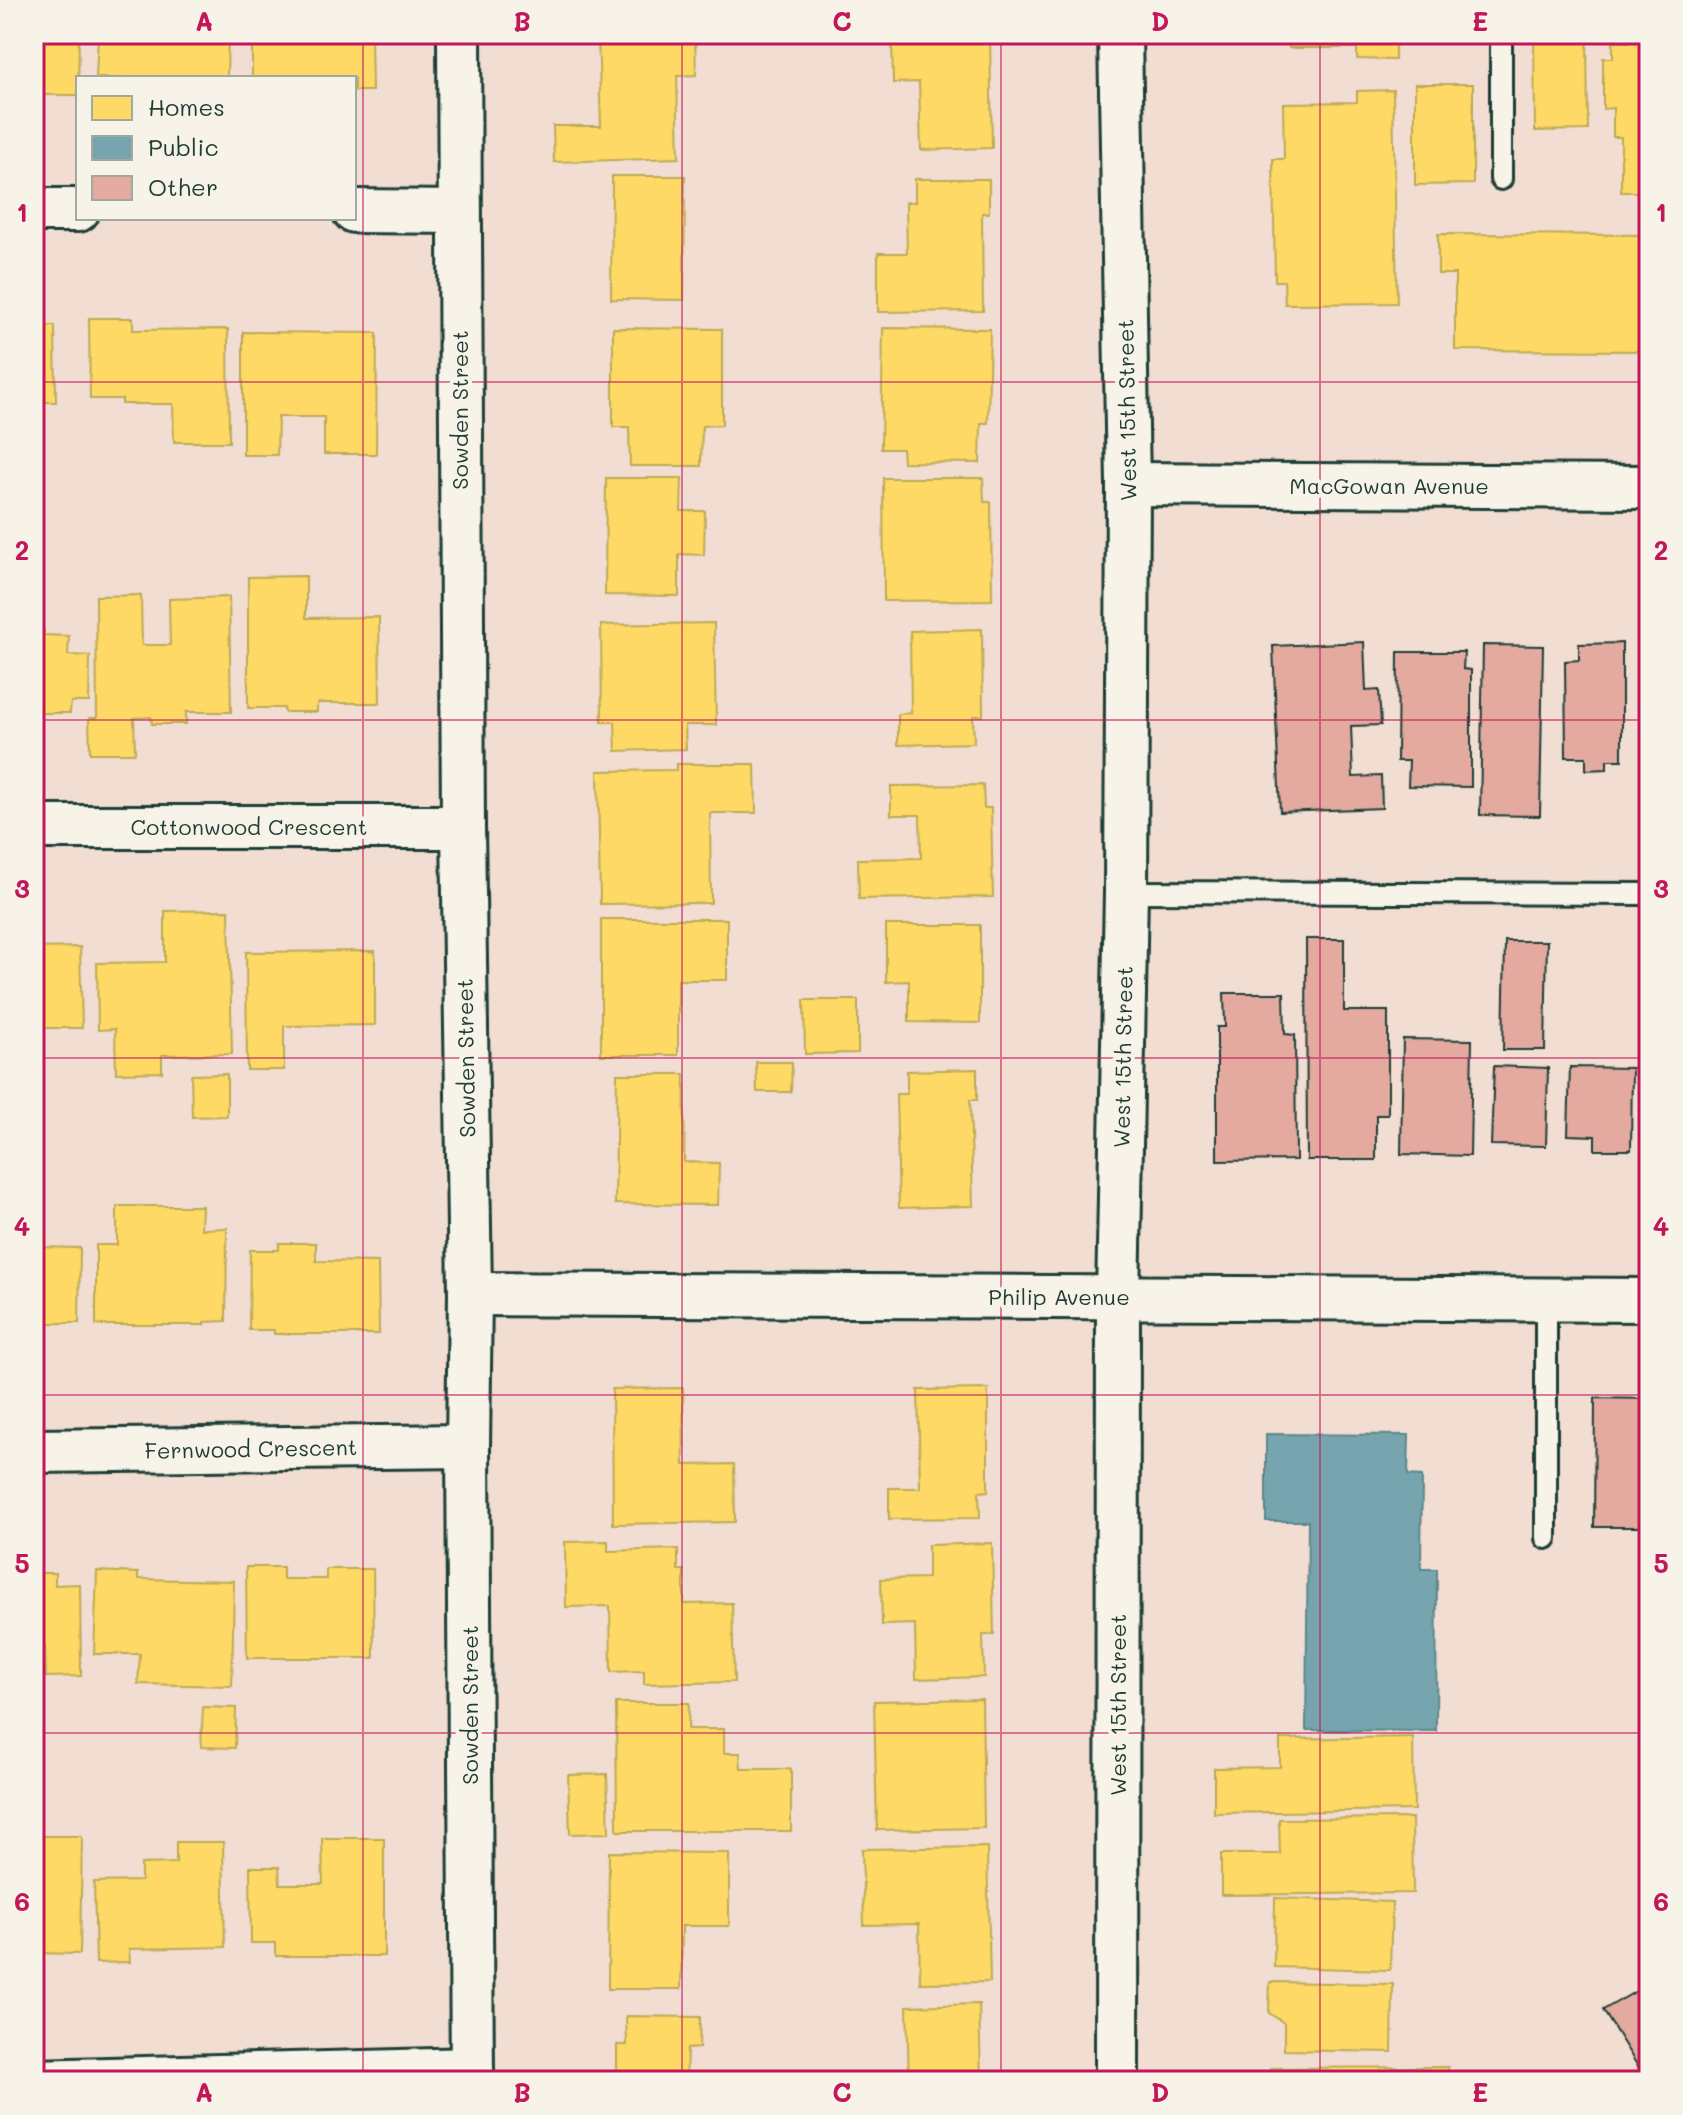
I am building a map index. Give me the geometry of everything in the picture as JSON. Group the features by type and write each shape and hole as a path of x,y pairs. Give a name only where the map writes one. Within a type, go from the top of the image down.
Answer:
{"street":[{"name":"Sowden Street","path":"459,34 463,827 470,1294 472,2075"},
{"name":"West 15th Street","path":"1117,2081 1118,1298 1126,892 1128,484 1120,34"},
{"path":"34,210 76,210"},
{"path":"356,211 459,212"},
{"name":"MacGowan Avenue","path":"1128,484 1649,487"},
{"name":"Cottonwood Crescent","path":"34,827 463,827"},
{"name":"Philip Avenue","path":"470,1294 1649,1300"},
{"name":"Fernwood Crescent","path":"34,1451 468,1446"},
{"path":"34,2081 472,2075"}],"lane":[{"path":"1501,34 1501,179"},
{"path":"1126,892 1649,894"},
{"path":"1546,1300 1546,1538"}],"building: Homes":[{"path":"34,34 79,34 76,95 34,95"},
{"path":"98,34 228,34 227,76 96,76"},
{"path":"252,34 371,34 372,91 356,91 356,76 252,76"},
{"path":"598,34 695,34 696,75 677,76 679,158 554,162 553,126 601,126"},
{"path":"1289,34 1395,34 1395,60 1357,59 1357,48 1289,48"},
{"path":"1534,34 1587,34 1588,130 1535,131"},
{"path":"1632,34 1649,34 1649,192 1621,192 1621,137 1613,137 1613,108 1603,109 1603,58 1613,58 1613,42 1632,42"},
{"path":"990,35 992,148 921,150 919,82 893,83 892,36"},
{"path":"1415,84 1473,84 1473,184 1415,185"},
{"path":"1393,90 1397,303 1285,304 1284,281 1275,281 1273,159 1284,159 1283,103 1357,102 1357,91"},
{"path":"612,176 685,176 684,300 611,299"},
{"path":"915,179 989,179 989,213 982,213 983,311 878,312 878,253 907,253 906,202 915,202"},
{"path":"1438,234 1649,235 1649,351 1455,350 1455,274 1438,274"},
{"path":"89,318 133,318 133,330 228,329 229,442 174,442 173,404 122,404 122,399 90,399"},
{"path":"34,326 55,326 56,402 34,402"},
{"path":"613,328 722,329 722,425 702,426 701,466 630,466 629,427 613,427"},
{"path":"883,328 990,329 988,423 981,423 980,463 903,462 902,449 881,449"},
{"path":"243,332 377,333 376,454 324,454 324,417 278,417 277,455 243,455"},
{"path":"606,478 682,478 681,511 705,511 704,555 679,554 679,596 605,595"},
{"path":"883,478 983,478 984,502 991,502 992,600 884,601"},
{"path":"306,576 306,618 379,617 380,703 317,703 317,712 248,708 248,577"},
{"path":"141,595 142,645 170,645 169,599 229,597 231,712 186,712 186,724 152,724 151,717 134,718 135,753 90,753 89,718 97,718 96,596"},
{"path":"714,623 716,725 685,725 686,749 616,751 615,722 602,722 601,625"},
{"path":"982,629 983,716 973,716 974,743 898,745 898,714 911,713 910,631"},
{"path":"34,630 44,630 43,635 69,636 68,655 90,656 89,702 71,702 70,713 35,713"},
{"path":"676,764 755,764 756,813 710,813 711,903 600,904 598,771 676,770"},
{"path":"983,785 984,808 991,808 993,897 859,899 858,859 921,858 920,815 891,815 891,786"},
{"path":"229,910 232,1054 162,1055 162,1072 116,1073 115,1029 98,1030 97,963 165,962 165,911"},
{"path":"601,919 727,919 727,980 678,980 678,1055 601,1055"},
{"path":"886,925 980,925 980,1023 909,1022 909,981 886,982"},
{"path":"80,947 82,1028 34,1028 34,948"},
{"path":"375,951 375,1025 284,1026 284,1070 247,1070 246,952"},
{"path":"804,1000 858,1000 858,1053 805,1054"},
{"path":"756,1062 792,1062 791,1092 757,1092"},
{"path":"977,1069 977,1100 970,1100 973,1206 899,1208 896,1094 907,1094 907,1071"},
{"path":"227,1074 227,1116 192,1117 191,1075"},
{"path":"617,1074 685,1074 684,1162 719,1163 718,1205 615,1204"},
{"path":"117,1206 202,1206 201,1229 227,1228 226,1321 204,1322 204,1325 96,1325 96,1245 117,1245"},
{"path":"279,1243 316,1243 316,1261 378,1262 379,1334 274,1334 274,1330 249,1330 250,1250 279,1250"},
{"path":"34,1247 80,1248 79,1323 34,1323"},
{"path":"683,1388 684,1465 734,1464 735,1522 613,1524 612,1389"},
{"path":"988,1389 988,1491 979,1492 980,1518 889,1519 889,1488 920,1488 918,1390"},
{"path":"608,1541 608,1551 678,1549 678,1570 684,1570 684,1604 732,1603 734,1682 644,1684 644,1671 611,1672 610,1606 566,1607 565,1542"},
{"path":"992,1543 994,1635 983,1635 984,1677 916,1679 915,1624 882,1625 881,1579 928,1578 928,1545"},
{"path":"246,1567 283,1567 283,1579 326,1579 326,1569 373,1569 374,1658 247,1658"},
{"path":"97,1571 138,1573 138,1579 234,1581 232,1686 138,1684 140,1654 94,1654"},
{"path":"34,1573 55,1573 55,1585 80,1584 81,1676 46,1677 45,1645 34,1645"},
{"path":"982,1699 984,1828 877,1830 874,1701"},
{"path":"616,1703 689,1703 688,1729 724,1729 724,1753 740,1753 741,1769 791,1769 791,1831 617,1831"},
{"path":"203,1707 236,1708 235,1748 201,1747"},
{"path":"1413,1737 1414,1810 1214,1813 1214,1768 1280,1767 1280,1739"},
{"path":"607,1774 609,1833 570,1834 568,1775"},
{"path":"1412,1818 1413,1893 1221,1895 1221,1854 1280,1854 1279,1819"},
{"path":"34,1836 82,1836 80,1954 34,1953"},
{"path":"322,1838 384,1838 384,1956 276,1956 276,1943 251,1943 250,1867 279,1867 280,1884 323,1884"},
{"path":"176,1842 223,1842 225,1947 129,1949 130,1962 96,1963 94,1882 141,1881 141,1864 176,1863"},
{"path":"987,1847 990,1982 920,1983 919,1924 864,1925 862,1849"},
{"path":"609,1852 729,1853 729,1926 682,1926 681,1989 608,1989"},
{"path":"1275,1898 1392,1902 1390,1970 1274,1967"},
{"path":"1270,1982 1393,1984 1392,2052 1284,2050 1284,2023 1269,2013"},
{"path":"979,2004 981,2081 909,2081 907,2006"},
{"path":"626,2016 700,2017 699,2048 687,2049 686,2081 617,2081 617,2045 627,2045"},
{"path":"1448,2067 1448,2081 1270,2081 1270,2068"}],"building: Public":[{"path":"1266,1434 1409,1435 1408,1475 1422,1476 1421,1569 1437,1569 1436,1731 1306,1730 1308,1521 1266,1521"}],"building: Other":[{"path":"1364,642 1366,691 1379,690 1381,725 1351,726 1353,777 1381,776 1382,808 1280,812 1273,646"},
{"path":"1622,643 1622,760 1607,760 1607,769 1586,770 1586,757 1566,757 1565,661 1579,660 1579,644"},
{"path":"1483,645 1543,646 1540,816 1480,815"},
{"path":"1398,652 1464,652 1463,669 1471,670 1471,787 1408,786 1409,761 1397,761"},
{"path":"1649,664 1649,767 1643,768 1640,665"},
{"path":"1306,939 1344,939 1344,1011 1388,1011 1388,1115 1376,1115 1376,1160 1307,1160"},
{"path":"1505,941 1547,941 1545,1050 1503,1050"},
{"path":"1224,993 1284,993 1285,1034 1295,1035 1296,1160 1217,1161 1217,1027 1225,1027"},
{"path":"1649,1030 1649,1156 1645,1157 1639,1031"},
{"path":"1403,1039 1472,1040 1470,1156 1401,1154"},
{"path":"1494,1066 1548,1068 1546,1146 1491,1145"},
{"path":"1570,1067 1632,1068 1631,1150 1595,1150 1595,1136 1568,1135"},
{"path":"1595,1398 1649,1399 1649,1527 1594,1527"},
{"path":"1649,1984 1649,2081 1647,2081 1603,2010"}]}
